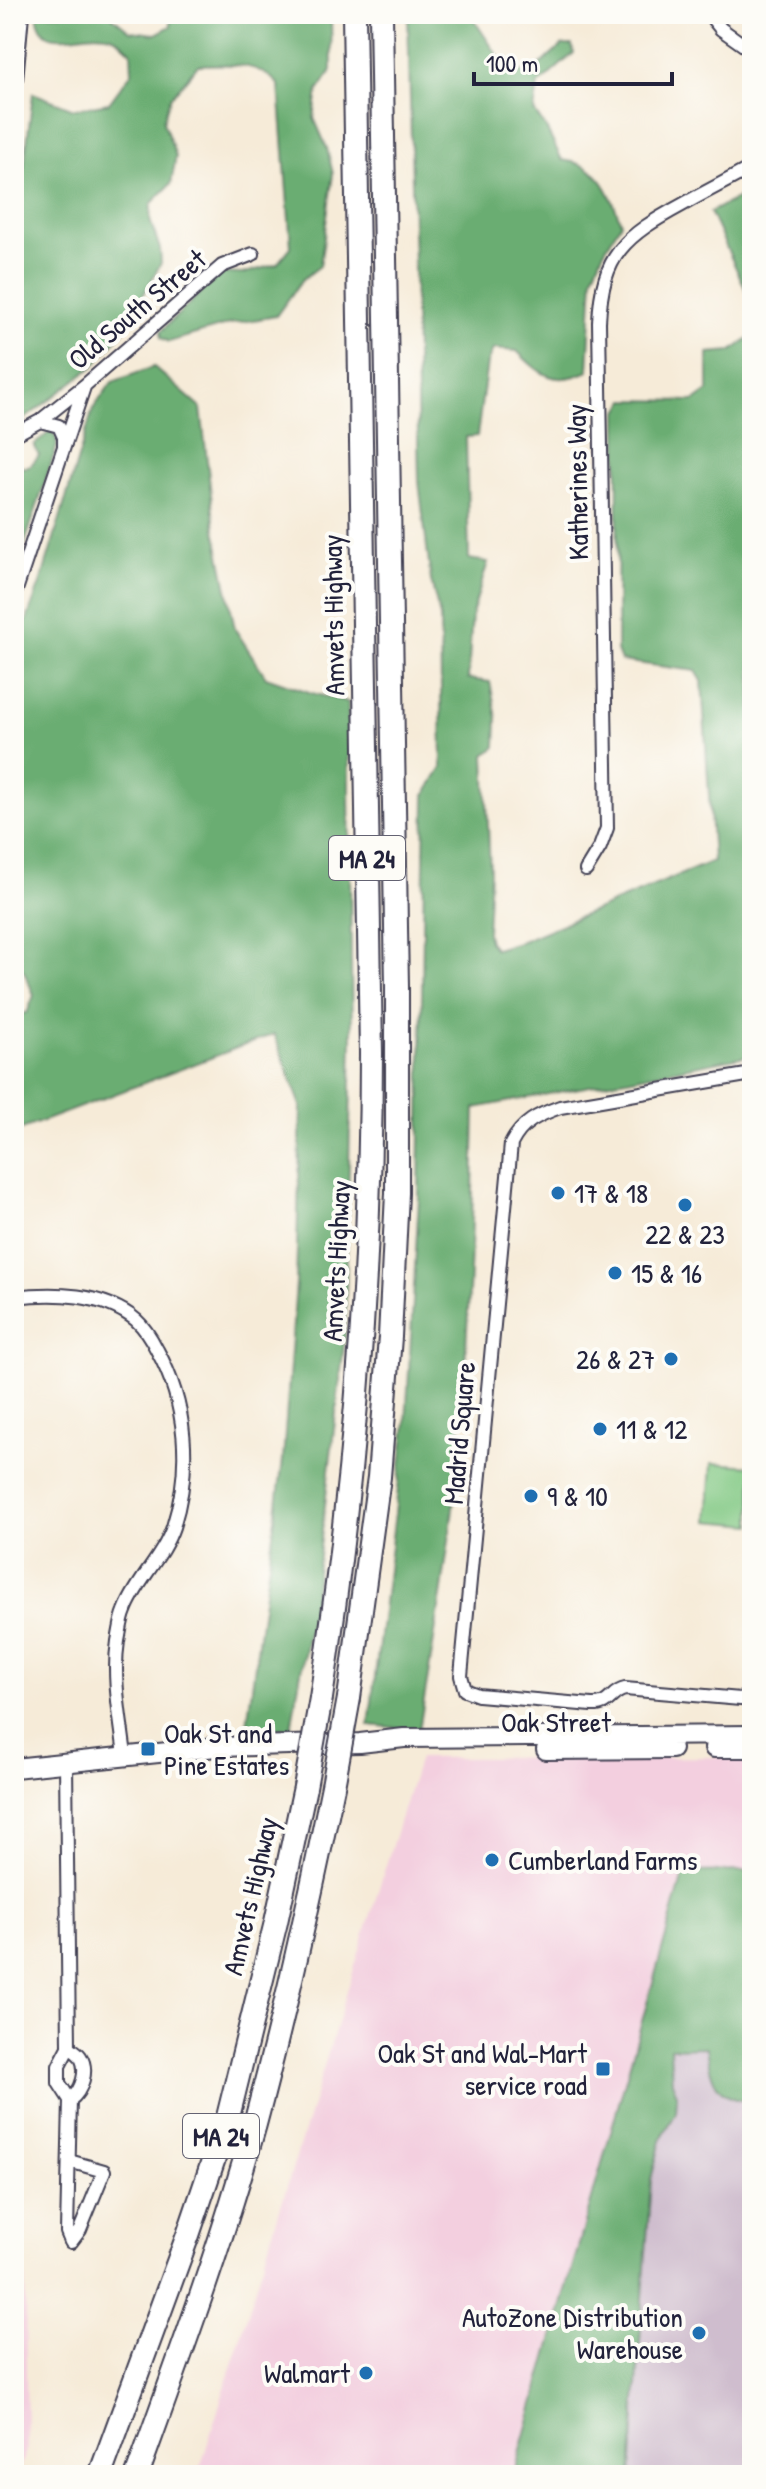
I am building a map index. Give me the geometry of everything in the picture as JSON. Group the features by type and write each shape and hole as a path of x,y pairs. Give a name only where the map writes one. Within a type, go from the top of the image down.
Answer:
{"highway":[{"name":"Amvets Highway","path":"100,2475 228,2117 276,1922 305,1787 321,1698 351,1476 363,1336 370,1193 371,1053 354,14"},
{"name":"Amvets Highway","path":"137,2475 179,2358 254,2125 303,1926 349,1698 379,1477 397,1193 398,1000 381,14"}],"main road":[{"name":"Oak Street","path":"14,1768 226,1747 360,1743 404,1738 752,1735"},
{"name":"Oak Street","path":"360,1743 401,1748 479,1750 752,1748"}],"street":[{"path":"14,80 20,14"},
{"path":"709,14 721,29 752,51"},
{"name":"Katherines Way","path":"586,870 607,828 599,322 604,281 618,251 645,225 752,167"},
{"name":"Old South Street","path":"14,435 40,421 84,386 222,266 253,254"},
{"path":"14,596 84,386"},
{"path":"40,421 59,426 64,447"},
{"name":"Madrid Square","path":"752,1074 560,1107 535,1116 511,1144 461,1676 465,1690 478,1695 592,1705 608,1702 619,1690 625,1689 752,1700"},
{"path":"14,1297 33,1294 84,1298 99,1301 136,1320 152,1340 172,1376 182,1413 185,1467 172,1528 125,1610 118,1643 117,1681 125,1756"},
{"path":"66,1762 69,2047 59,2066 59,2083 70,2100 67,2232 71,2242 80,2230 104,2171 69,2161"},
{"path":"69,2047 80,2056 83,2067 83,2084 70,2100"}],"shaded area":[{"path":"752,1757 752,2046 660,2043 631,2475 198,2475 419,1758"},
{"name":"AutoZone Distribution Warehouse","path":"660,2042 752,2046 752,2475 631,2475"},
{"path":"24,2171 27,2448 17,2475 14,2475 14,2172"}],"green space":[{"path":"37,14 109,14 130,31 156,34 171,26 170,14 331,14 332,70 318,91 314,118 327,148 333,174 320,266 303,279 276,316 230,324 169,342 161,338 161,331 221,273 242,274 277,264 291,247 279,85 252,68 198,65 170,98 163,122 176,156 171,184 151,204 150,220 160,249 161,263 123,332 94,366 14,427 14,250 33,93 74,109 109,103 132,72 131,51 116,38 99,34 55,37 46,34 40,27"},
{"path":"408,14 470,14 508,71 531,70 563,45 572,45 574,53 538,85 534,111 562,160 586,167 601,181 621,223 593,277 588,371 567,378 549,376 517,351 493,349 487,363 477,436 466,437 469,559 488,562 472,614 468,679 490,682 497,718 496,747 485,755 490,871 487,933 495,949 522,941 713,861 702,681 696,671 621,661 617,651 618,413 626,400 694,401 708,391 708,353 732,351 752,336 752,1055 475,1108 470,1284 455,1494 419,1730 369,1725 406,1423 419,1197 425,795 442,768 440,617 431,581 419,482"},
{"path":"738,198 752,234 752,303 710,212"},
{"path":"154,367 201,408 215,529 235,629 266,677 348,702 352,1040 345,1337 314,1598 291,1728 246,1731 283,1460 296,1283 301,1106 274,1034 14,1132 14,1014 27,1013 34,995 23,969 14,967 14,655 42,578 93,409 112,382"},
{"path":"51,431 56,437 57,446 14,576 14,457 23,468 31,465 39,455 34,445"},
{"path":"712,1463 752,1466 752,1525 708,1521"},
{"path":"752,1871 752,2101 730,2097 717,2086 706,2047 670,2048 672,2082 677,2094 676,2113 662,2137 651,2179 631,2475 514,2475 684,1872"}],"place":[{"name":"17 & 18","path":"558,1193"},
{"name":"22 & 23","path":"685,1205"},
{"name":"15 & 16","path":"615,1273"},
{"name":"26 & 27","path":"671,1359"},
{"name":"11 & 12","path":"600,1429"},
{"name":"9 & 10","path":"531,1496"},
{"name":"Oak St and Pine Estates","path":"148,1749"},
{"name":"Cumberland Farms","path":"492,1860"},
{"name":"Oak St and Wal-Mart service road","path":"603,2069"},
{"name":"AutoZone Distribution Warehouse","path":"699,2333"},
{"name":"Walmart","path":"366,2373"}]}
